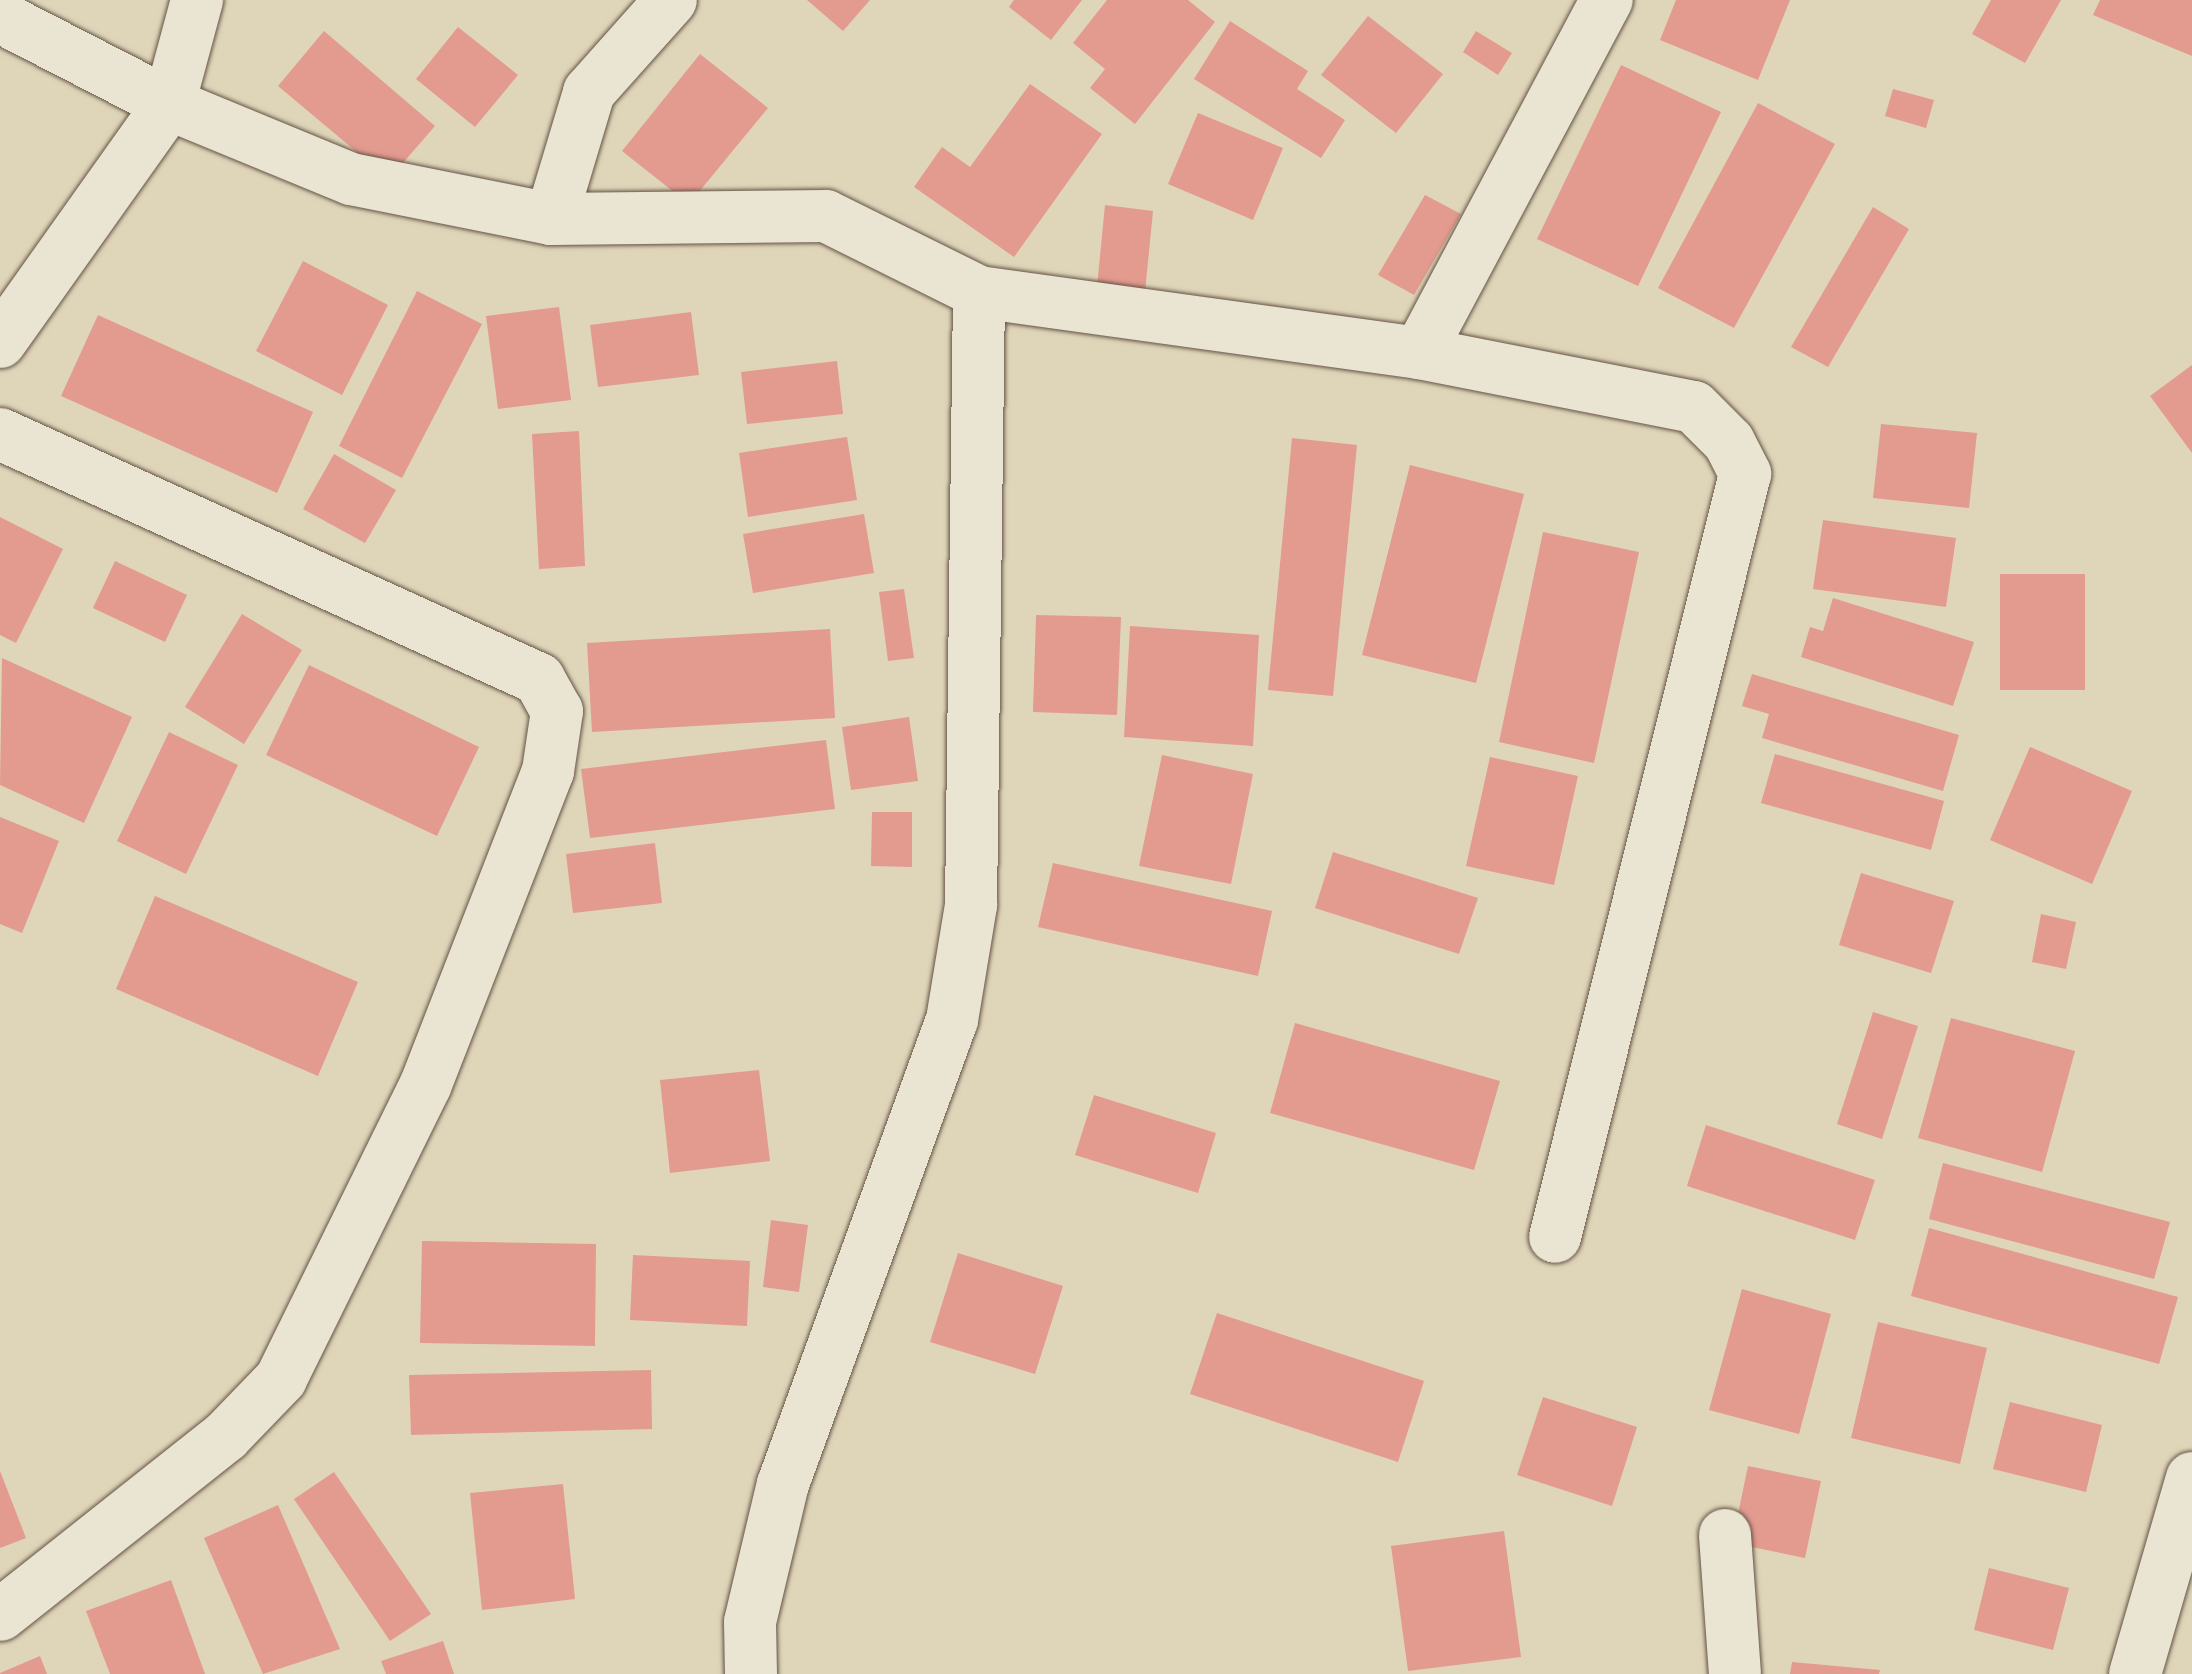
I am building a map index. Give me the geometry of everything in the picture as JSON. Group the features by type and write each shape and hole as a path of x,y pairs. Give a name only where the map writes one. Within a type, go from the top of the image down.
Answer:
{"street":[{"path":"0,342 169,104 196,0"},
{"path":"551,219 590,92 672,0"},
{"path":"1420,353 1607,0"},
{"path":"0,16 169,104 352,179 551,219 826,216 980,292 1420,353 1694,407 1729,442 1745,474 1555,1236"},
{"path":"751,1674 750,1622 782,1484 952,1020 972,906 980,292"},
{"path":"0,434 539,679 557,711 548,771 424,1086 280,1379 226,1436 0,1615"},
{"path":"2135,1674 2192,1478"},
{"path":"1726,1535 1735,1674"}],"building":[{"path":"807,0 870,0 843,31"},
{"path":"1014,0 1082,0 1051,40 1009,7"},
{"path":"1107,0 1188,0 1215,22 1135,124 1090,88 1105,69 1073,43"},
{"path":"1676,0 1790,0 1758,80 1660,40"},
{"path":"1991,0 2061,0 2025,63 1972,34"},
{"path":"2100,0 2192,0 2192,56 2093,15"},
{"path":"1368,16 1443,74 1396,133 1321,75"},
{"path":"1230,21 1308,71 1297,89 1345,120 1321,158 1194,79"},
{"path":"458,27 518,75 475,127 416,79"},
{"path":"324,31 435,126 389,179 278,86"},
{"path":"1476,31 1512,53 1498,75 1463,52"},
{"path":"700,54 768,108 689,204 622,151"},
{"path":"1621,65 1721,112 1638,286 1537,239"},
{"path":"1030,84 1102,134 1014,257 914,187 942,147 970,167"},
{"path":"1893,89 1934,100 1926,128 1885,116"},
{"path":"1758,103 1835,144 1734,328 1658,288"},
{"path":"1198,113 1283,148 1253,220 1168,184"},
{"path":"1425,195 1461,214 1414,295 1378,275"},
{"path":"1105,205 1153,211 1144,302 1096,297"},
{"path":"1873,207 1909,229 1828,367 1791,347"},
{"path":"303,261 388,305 342,395 256,351"},
{"path":"417,291 482,324 402,478 339,446"},
{"path":"559,307 571,400 498,409 486,316"},
{"path":"691,312 699,375 598,387 590,325"},
{"path":"98,315 313,412 277,493 61,396"},
{"path":"837,361 843,414 747,424 741,372"},
{"path":"2192,365 2192,453 2150,396"},
{"path":"1881,424 1977,433 1969,508 1873,498"},
{"path":"579,431 585,566 539,569 532,434"},
{"path":"847,437 857,500 748,517 739,453"},
{"path":"1292,438 1357,445 1333,696 1268,690"},
{"path":"334,454 396,490 365,543 303,509"},
{"path":"1410,465 1524,494 1476,683 1362,655"},
{"path":"864,514 874,573 753,593 743,534"},
{"path":"0,517 63,549 16,643 0,635"},
{"path":"1823,520 1956,538 1946,607 1813,589"},
{"path":"1543,532 1639,552 1594,763 1499,742"},
{"path":"115,561 187,595 165,642 93,608"},
{"path":"2000,574 2085,574 2085,690 2000,690"},
{"path":"904,589 914,658 888,661 879,592"},
{"path":"1833,598 1974,642 1953,706 1801,657 1810,627 1823,631"},
{"path":"242,614 302,650 244,744 185,707"},
{"path":"1036,615 1121,617 1117,715 1033,712"},
{"path":"1130,626 1259,635 1253,746 1124,737"},
{"path":"830,629 835,718 592,732 587,643"},
{"path":"2,658 132,717 84,823 0,785"},
{"path":"309,665 479,747 437,836 266,755"},
{"path":"1752,674 1959,735 1943,791 1762,738 1769,714 1742,706"},
{"path":"909,717 918,781 851,790 842,727"},
{"path":"169,732 238,765 186,874 117,841"},
{"path":"826,740 835,809 590,838 581,769"},
{"path":"2030,747 2132,791 2092,884 1990,840"},
{"path":"1775,754 1944,801 1931,850 1761,803"},
{"path":"1162,755 1253,774 1231,884 1139,866"},
{"path":"1490,757 1578,776 1554,885 1466,866"},
{"path":"872,812 912,812 912,867 871,866"},
{"path":"0,817 59,841 22,933 0,924"},
{"path":"655,843 662,903 573,913 566,854"},
{"path":"1333,852 1478,898 1459,954 1315,908"},
{"path":"1053,863 1272,911 1258,976 1038,927"},
{"path":"1861,873 1954,901 1931,973 1839,945"},
{"path":"155,896 358,982 318,1076 116,989"},
{"path":"2041,914 2076,922 2066,969 2032,962"},
{"path":"1873,1012 1918,1026 1882,1139 1837,1124"},
{"path":"1951,1018 2075,1051 2042,1172 1918,1138"},
{"path":"1295,1023 1500,1081 1474,1170 1270,1113"},
{"path":"759,1070 770,1161 670,1173 660,1080"},
{"path":"1094,1095 1216,1133 1198,1193 1075,1155"},
{"path":"1706,1125 1875,1180 1855,1240 1687,1186"},
{"path":"1943,1163 2170,1222 2154,1279 1929,1219"},
{"path":"771,1220 808,1225 799,1292 763,1287"},
{"path":"1929,1228 2178,1297 2159,1364 1911,1296"},
{"path":"422,1241 596,1244 595,1346 420,1343"},
{"path":"958,1253 1063,1286 1035,1374 930,1342"},
{"path":"633,1255 750,1261 747,1326 630,1320"},
{"path":"1742,1289 1831,1314 1799,1434 1709,1410"},
{"path":"1217,1313 1424,1381 1398,1462 1190,1394"},
{"path":"1878,1322 1987,1348 1960,1464 1851,1438"},
{"path":"651,1370 652,1429 411,1435 409,1375"},
{"path":"1543,1397 1637,1427 1612,1506 1517,1475"},
{"path":"2010,1402 2102,1425 2086,1492 1993,1469"},
{"path":"1748,1466 1821,1481 1805,1558 1732,1543"},
{"path":"0,1471 26,1538 0,1548"},
{"path":"334,1472 431,1614 390,1641 294,1499"},
{"path":"563,1484 575,1599 482,1610 470,1493"},
{"path":"278,1505 340,1649 263,1674 204,1538"},
{"path":"1504,1531 1521,1657 1408,1671 1391,1546"},
{"path":"1989,1568 2069,1588 2053,1650 1974,1630"},
{"path":"171,1580 205,1674 110,1674 86,1611"},
{"path":"443,1641 454,1674 386,1674 381,1661"},
{"path":"40,1656 47,1674 0,1674 0,1673"},
{"path":"1792,1662 1880,1670 1879,1674 1790,1674"}]}
